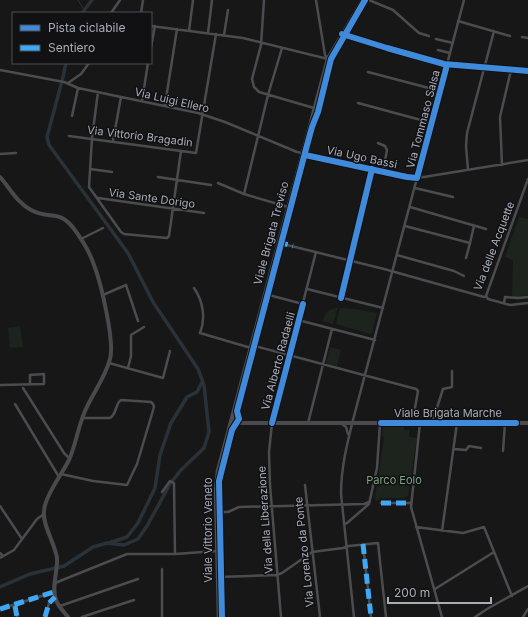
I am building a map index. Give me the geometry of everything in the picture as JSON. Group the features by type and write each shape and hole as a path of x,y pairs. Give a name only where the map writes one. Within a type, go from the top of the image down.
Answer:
{"main road":[{"name":"Viale Brigata Treviso","path":"231,421 328,59 363,0"},
{"name":"Viale Vittorio Veneto","path":"219,617 216,476 231,421"}],"street":[{"path":"112,12 120,0"},
{"path":"141,12 143,0"},
{"path":"189,31 193,0"},
{"path":"208,33 212,0"},
{"path":"264,0 261,42 253,71 252,82 256,91 314,108"},
{"path":"316,0 325,55 328,59"},
{"path":"369,0 393,10 419,33 429,36"},
{"name":"Via Tommaso Salsa","path":"354,617 342,505 342,474 352,423 464,0"},
{"path":"224,35 228,10"},
{"path":"458,21 510,36"},
{"path":"152,36 153,26 224,35 261,42 328,59"},
{"path":"165,106 177,29"},
{"path":"468,170 466,139 494,31"},
{"path":"203,114 216,34"},
{"path":"342,34 447,65 528,71"},
{"path":"522,37 528,38"},
{"path":"436,39 453,43"},
{"path":"244,194 268,95 282,48"},
{"path":"438,50 450,53"},
{"path":"68,84 80,74 88,64"},
{"path":"142,101 148,64"},
{"name":"Via Luigi Ellero","path":"0,70 64,82 78,88 203,114 302,154"},
{"path":"502,164 500,117 511,70"},
{"path":"368,72 440,90"},
{"path":"72,116 78,88"},
{"path":"98,92 92,138 89,187 121,232 124,234 167,238 169,236 181,151"},
{"path":"113,141 120,97"},
{"path":"358,103 432,123"},
{"name":"Via Vittorio Bragadin","path":"69,136 196,153 203,114"},
{"name":"Via Ugo Bassi","path":"378,143 385,146 387,150 383,172"},
{"path":"0,154 16,153"},
{"name":"Via Ugo Bassi","path":"302,154 417,178 528,160"},
{"path":"90,168 112,172"},
{"path":"341,298 372,169"},
{"path":"0,177 25,207 35,212 61,217 70,223 81,239 94,265 102,295 111,345 111,354 104,377 83,418 69,458 46,502 44,514 56,552 57,571 54,592 55,598 68,617"},
{"path":"158,177 212,185"},
{"name":"Via delle Acquette","path":"278,242 482,297 486,296 528,179"},
{"path":"218,183 244,194 288,208"},
{"path":"415,188 453,197"},
{"name":"Via Sante Dorigo","path":"98,198 204,213"},
{"path":"410,207 486,229"},
{"path":"405,226 470,243"},
{"path":"466,258 474,226"},
{"path":"81,239 103,228"},
{"name":"Via Alberto Radaelli","path":"272,423 316,252"},
{"path":"397,256 454,271 464,276"},
{"path":"102,295 126,285 138,321"},
{"path":"194,288 198,293 202,305 203,325 200,333 289,355 417,390 415,408"},
{"path":"307,289 383,308"},
{"path":"265,294 303,304"},
{"path":"486,296 488,299 510,305 528,303"},
{"path":"504,303 505,297 528,297"},
{"path":"298,320 375,340"},
{"path":"128,368 131,356 131,334 144,327"},
{"path":"308,423 332,329"},
{"path":"109,363 163,378 170,351"},
{"name":"Viale Brigata Marche","path":"432,423 443,389 452,387 452,371"},
{"path":"0,385 44,384 44,374 30,374 30,384"},
{"path":"23,388 64,453 69,458"},
{"path":"15,404 60,476 127,485 137,464 154,407 153,404 150,402 121,400 119,401 113,416 110,418 83,418"},
{"path":"234,413 239,423"},
{"name":"Viale Brigata Marche","path":"231,421 239,423 528,423"},
{"name":"Via della Liberazione","path":"272,423 269,452 277,565 276,575 281,617"},
{"path":"340,423 346,427 349,436"},
{"path":"344,524 368,505 377,468 380,423"},
{"path":"420,423 410,503 442,617"},
{"path":"442,531 457,423"},
{"name":"Viale Brigata Marche","path":"503,451 506,423"},
{"path":"454,448 466,450 469,446 481,448"},
{"path":"162,492 172,482 176,554"},
{"name":"Via Lorenzo da Ponte","path":"305,485 320,617"},
{"path":"381,503 410,503"},
{"path":"0,506 22,539"},
{"path":"216,512 228,512 239,507 365,506"},
{"path":"0,553 2,557 14,550 39,517 44,514"},
{"path":"416,527 465,533 484,528 512,596"},
{"path":"218,577 276,575 282,573 312,552 343,548 346,546 378,543 386,617"},
{"path":"363,544 370,617"},
{"path":"55,583 127,554 176,554 218,551"},
{"path":"435,589 494,552"},
{"path":"162,569 162,617"},
{"path":"60,606 138,579"},
{"path":"476,617 528,586"},
{"path":"0,609 15,606 54,592"},
{"path":"45,617 49,602 55,598"},
{"path":"82,617 134,600"},
{"path":"15,606 17,617"},
{"path":"523,617 528,609"}],"green space":[{"path":"519,217 528,219 528,295 513,298 513,260 505,257"},
{"path":"338,308 336,313 332,312 336,314 333,324 323,321 328,312 332,309"},
{"path":"340,308 377,313 372,333 370,334 336,324"},
{"path":"20,326 23,347 10,348 8,328"},
{"path":"330,347 341,350 337,366 326,363"},
{"name":"Parco Eolo","path":"385,426 404,426 404,430 409,430 409,437 417,438 408,496 403,498 380,498 379,500 376,500 375,498 384,437 382,436 383,428"}],"waterway":[{"path":"78,0 84,10"},
{"path":"83,12 92,0"},
{"path":"0,587 30,574 64,566 93,547 107,543 124,545 138,539 147,526 170,484 181,470 204,448 209,432 204,385 198,369 153,302 128,253 49,145 47,137 66,64"},
{"path":"109,543 127,537 138,523 155,488 160,455 171,423 187,397 197,392 202,382"}],"marked path":[{"path":"278,242 293,246"},
{"path":"381,503 410,503"},
{"path":"363,544 371,617"},
{"path":"0,609 54,592"},
{"path":"45,617 49,603 55,597"},
{"path":"15,606 17,617"}],"cycle path":[{"path":"222,617 219,481 232,430 239,419 237,411 331,59 365,0"},
{"path":"342,34 444,64 528,71"},
{"path":"305,155 417,178 447,65"},
{"path":"341,298 372,169"},
{"path":"272,423 303,304"},
{"path":"381,423 516,423"}]}
